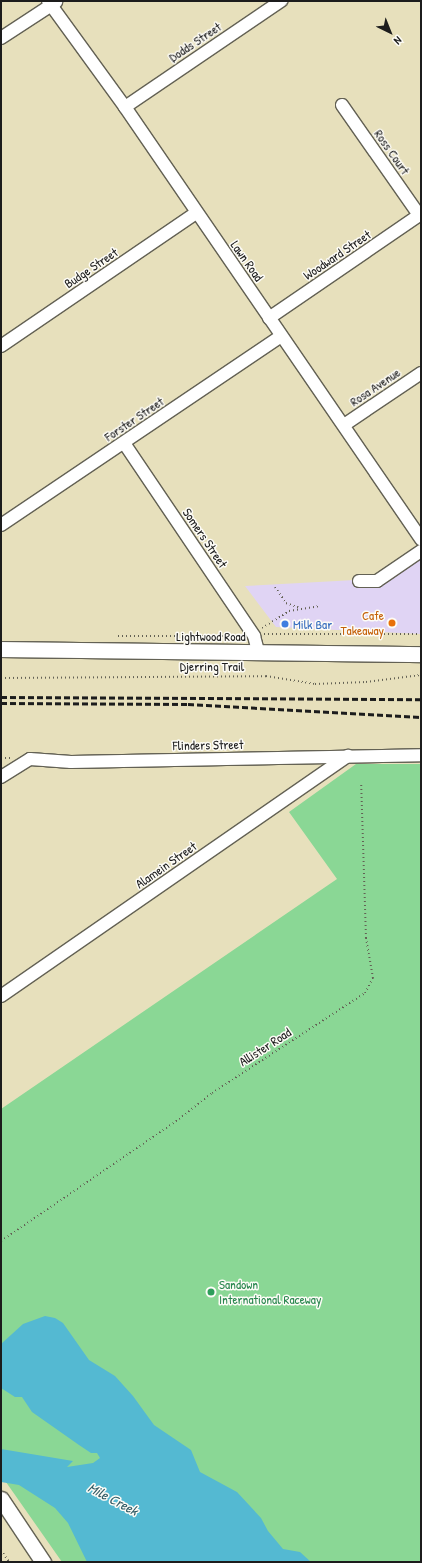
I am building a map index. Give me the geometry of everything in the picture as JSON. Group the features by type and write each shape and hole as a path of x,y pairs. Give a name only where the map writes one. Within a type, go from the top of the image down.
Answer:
{"main road":[{"name":"Lightwood Road","path":"1,649 421,654"},
{"path":"1,1499 43,1562"}],"street":[{"name":"Dodds Street","path":"125,107 281,1"},
{"name":"Lawn Road","path":"52,2 281,336 419,533"},
{"path":"1,38 52,2"},
{"name":"Ross Court","path":"342,105 420,215"},
{"name":"Budge Street","path":"1,346 196,212"},
{"name":"Woodward Street","path":"269,318 420,215"},
{"name":"Forster Street","path":"1,525 281,336"},
{"name":"Rosa Avenue","path":"344,425 421,373"},
{"name":"Somers Street","path":"124,443 258,632 258,651"},
{"path":"359,581 378,581 421,551"},
{"name":"Flinders Street","path":"1,777 30,759 71,762 421,755"},
{"name":"Alamein Street","path":"1,996 348,756"}],"path":[{"path":"275,587 286,603 303,608"},
{"path":"258,632 289,611 319,606"},
{"name":"Lightwood Road","path":"110,636 258,632 421,634"},
{"name":"Djerring Trail","path":"1,678 266,676 315,684 366,682 421,675"},
{"name":"Allister Road","path":"1,1241 179,1119 212,1093 365,993 373,978 366,938 361,782"},
{"path":"1,1550 9,1562"}],"shaded area":[{"path":"421,558 421,634 276,627 245,586 392,578"}],"green space":[{"name":"Sandown International Raceway","path":"356,764 421,764 421,1562 62,1562 1,1475 1,1109 337,879 289,812"}],"water":[{"name":"Mile Creek","path":"45,1316 55,1318 63,1323 89,1360 115,1376 133,1396 154,1425 191,1450 200,1472 237,1492 261,1518 268,1531 283,1549 300,1552 311,1562 87,1562 68,1523 55,1508 19,1485 1,1482 1,1449 73,1461 67,1467 93,1463 100,1458 97,1453 91,1453 32,1412 22,1397 15,1397 1,1388 1,1344 23,1324"}],"railway":[{"path":"1,697 421,699"},
{"path":"1,703 188,704 421,717"}],"place":[{"name":"Cafe Takeaway","path":"392,623"},
{"name":"Milk Bar","path":"285,624"},
{"name":"Sandown International Raceway","path":"211,1292"}]}
